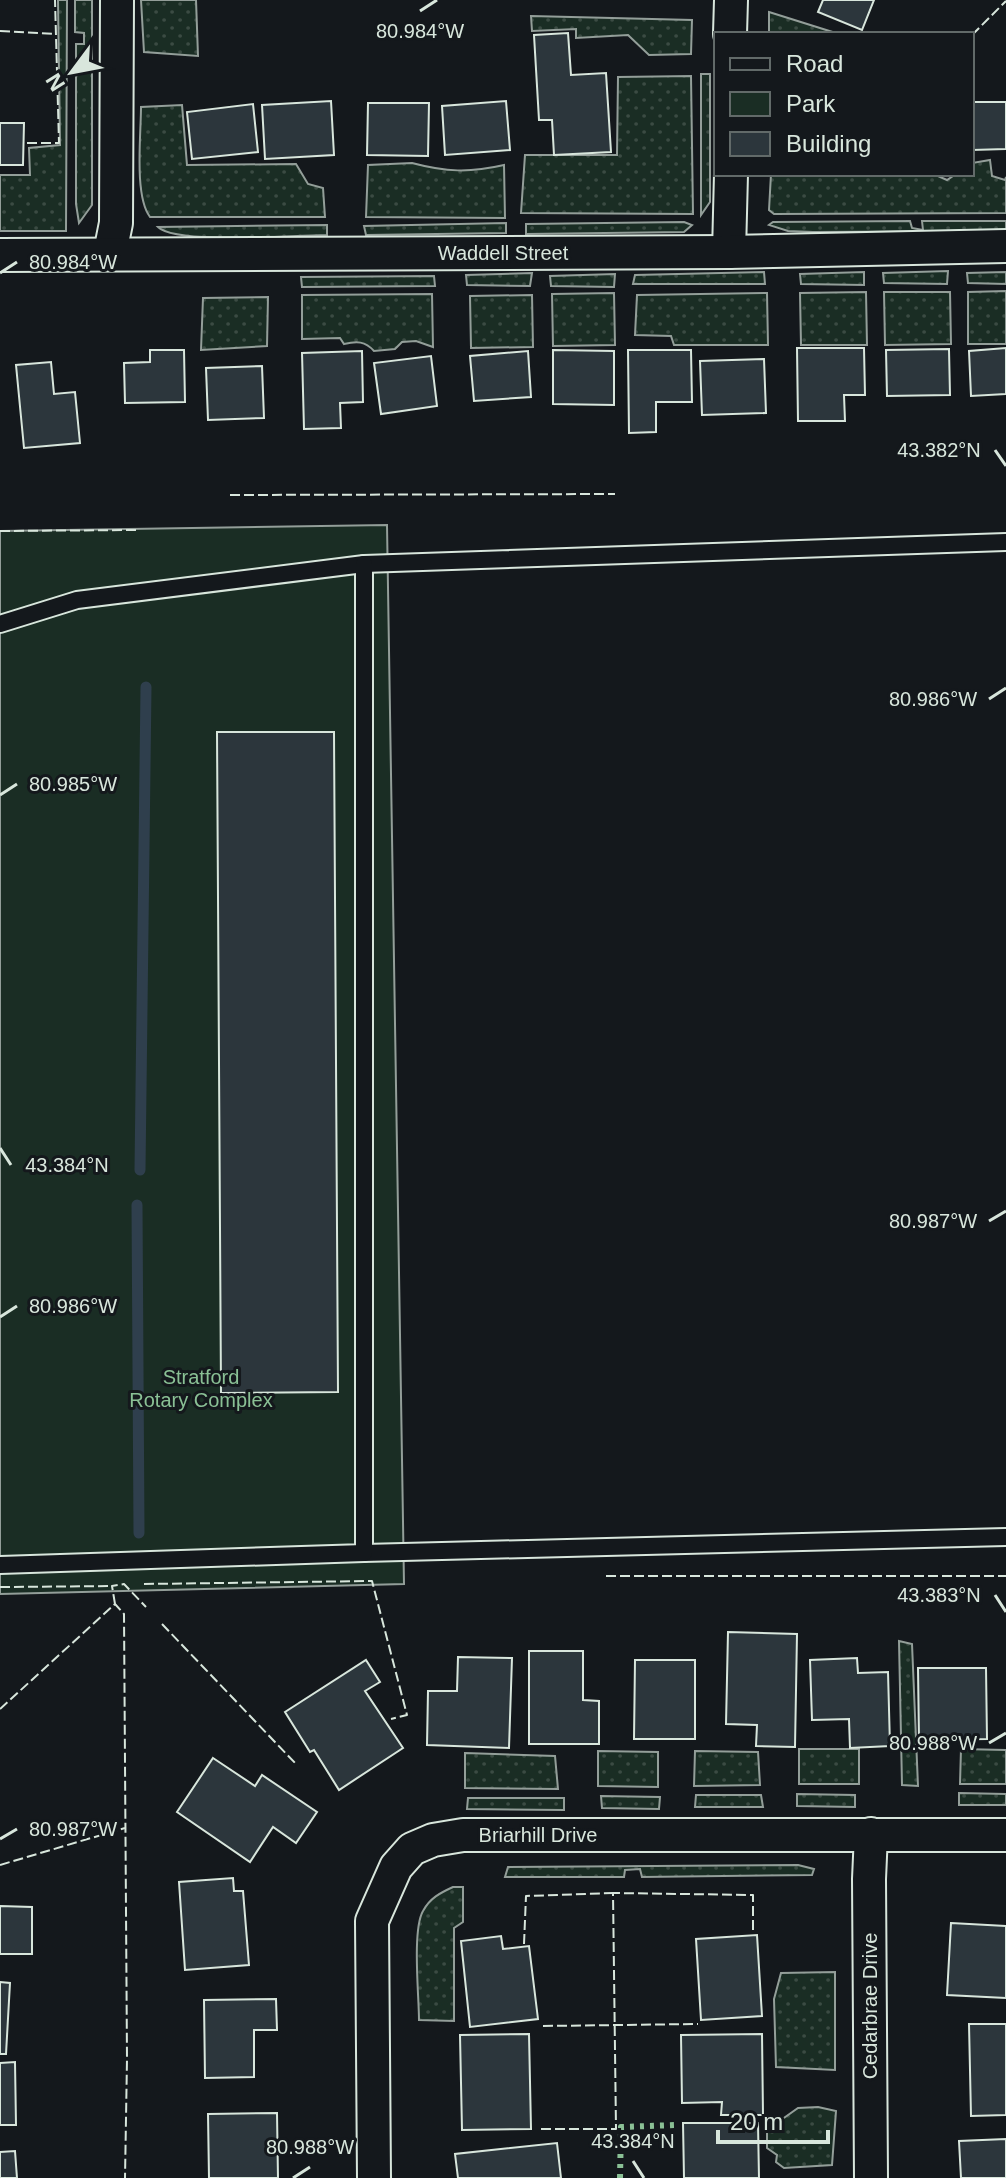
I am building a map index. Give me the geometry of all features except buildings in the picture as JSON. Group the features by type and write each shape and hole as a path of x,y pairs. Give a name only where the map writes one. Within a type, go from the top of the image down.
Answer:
{"street":[{"path":"110,253 116,223 117,0"},
{"path":"730,32 731,0"},
{"path":"729,252 731,176"},
{"name":"Waddell Street","path":"0,255 729,252 1006,246"},
{"name":"Cedarbrae Drive","path":"871,1834 871,2178"},
{"name":"Briarhill Drive","path":"374,2178 372,1921 396,1867 412,1849 433,1840 463,1835 1006,1835"}],"lane":[{"path":"0,624 77,600 364,564 1006,542"},
{"path":"364,564 364,1553"},
{"path":"0,1565 1006,1537"}],"green space":[{"path":"58,0 67,0 66,231 0,231 0,175 30,175 29,148 60,145"},
{"path":"75,0 92,0 92,205 79,223 76,204 76,44 84,44 84,33 75,32"},
{"path":"141,0 196,0 198,56 144,52"},
{"path":"769,12 833,32 769,32"},
{"path":"531,16 692,20 691,54 649,55 628,35 576,38 576,29 532,31"},
{"path":"701,74 710,74 710,202 701,215"},
{"path":"691,76 693,214 521,213 525,155 617,155 618,77"},
{"path":"182,105 187,165 296,164 308,184 323,188 325,217 150,217 140,180 141,107"},
{"path":"990,160 992,176 1005,180 1006,177 1006,213 774,214 769,210 771,176 938,176 947,180 953,176 974,176 974,163"},
{"path":"412,163 458,170 504,165 505,218 366,217 368,165"},
{"path":"910,221 912,228 923,230 922,221 1006,221 1006,231 813,232 788,231 769,225 773,222"},
{"path":"684,222 692,225 684,232 526,234 526,224"},
{"path":"506,223 506,233 366,235 364,226"},
{"path":"327,225 327,235 238,238 188,236 169,233 158,227"},
{"path":"948,271 947,284 884,283 883,273"},
{"path":"764,272 765,284 633,284 635,275"},
{"path":"864,272 864,285 801,284 800,274"},
{"path":"1006,272 1006,284 968,283 967,273"},
{"path":"532,273 530,286 467,285 466,275"},
{"path":"615,274 614,287 551,286 550,276"},
{"path":"434,276 435,286 302,287 301,277"},
{"path":"1006,291 1006,344 968,344 968,292"},
{"path":"866,292 867,345 801,345 800,293"},
{"path":"884,292 950,292 951,344 885,345"},
{"path":"614,293 615,345 553,346 552,294"},
{"path":"767,293 768,345 674,345 671,336 635,335 637,295"},
{"path":"432,294 433,347 416,341 402,342 395,349 374,351 360,343 344,344 340,338 302,339 302,295"},
{"path":"532,295 533,347 471,348 470,296"},
{"path":"268,297 267,346 201,350 203,298"},
{"name":"Stratford Rotary Complex","path":"387,525 404,1584 0,1594 0,531"},
{"path":"899,1641 912,1644 918,1786 902,1785"},
{"path":"799,1749 859,1749 859,1784 799,1784"},
{"path":"961,1749 1006,1750 1006,1784 960,1784"},
{"path":"598,1751 658,1752 658,1787 598,1786"},
{"path":"695,1751 758,1752 760,1785 694,1786"},
{"path":"465,1753 555,1756 558,1789 465,1788"},
{"path":"959,1793 1006,1794 1006,1805 959,1805"},
{"path":"797,1794 855,1795 855,1807 797,1806"},
{"path":"696,1795 761,1795 763,1807 695,1807"},
{"path":"601,1796 660,1797 659,1809 602,1808"},
{"path":"468,1798 564,1798 564,1810 467,1809"},
{"path":"798,1865 814,1869 812,1875 642,1877 640,1869 625,1870 624,1877 505,1877 508,1867"},
{"path":"453,1887 463,1887 463,1922 454,1928 454,2021 419,2020 417,1948 420,1920 432,1899"},
{"path":"835,1972 835,2070 776,2067 774,1999 781,1973"},
{"path":"818,2107 836,2111 832,2165 784,2168 776,2162 777,2155 767,2148 767,2130 798,2108"}],"waterway":[{"path":"140,1170 146,687"},
{"path":"137,1205 139,1533"}],"hedge":[{"path":"620,2178 621,2127 677,2125"}],"fence":[{"path":"27,143 59,143 55,0"},
{"path":"974,33 1006,1"},
{"path":"0,31 56,34"},
{"path":"230,495 615,494"},
{"path":"0,531 138,530"},
{"path":"606,1576 1006,1576"},
{"path":"144,1584 372,1581 407,1715 391,1719"},
{"path":"115,1604 112,1586 124,1584 146,1607"},
{"path":"0,1587 112,1586"},
{"path":"0,1709 115,1604 124,1614 125,2178"},
{"path":"162,1624 297,1765"},
{"path":"0,1865 125,1828"},
{"path":"524,1944 526,1896 613,1893"},
{"path":"541,2129 616,2129 613,1893 753,1895 753,1934"},
{"path":"543,2026 698,2024"}]}
